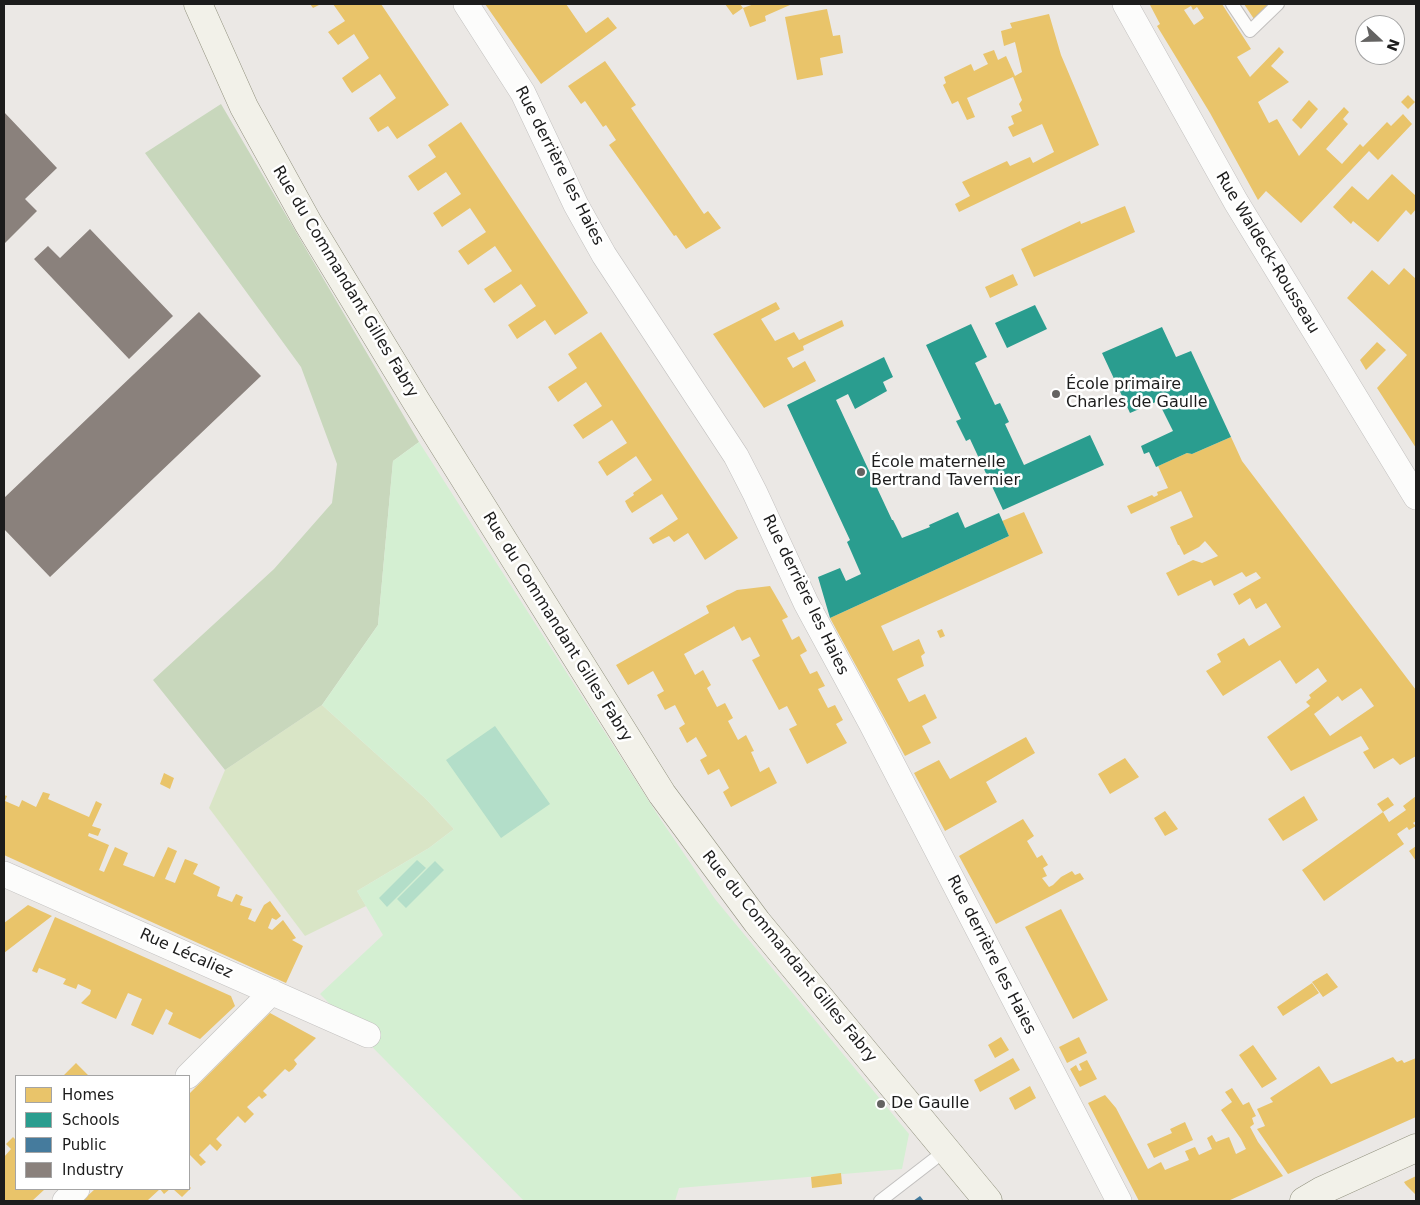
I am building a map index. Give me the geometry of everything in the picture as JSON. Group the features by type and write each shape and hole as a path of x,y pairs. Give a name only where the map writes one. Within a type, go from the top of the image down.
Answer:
{"street":[{"name":"Rue du Commandant Gilles Fabry","path":"198,4 244,107 308,223 411,393 644,767 757,922 988,1201"},
{"name":"Rue derrière les Haies","path":"466,4 523,93 576,205 604,255 736,456 806,603 1119,1201"},
{"name":"Rue Waldeck-Rousseau","path":"1128,5 1176,96 1236,202 1416,497"},
{"name":"Rue Lécaliez","path":"4,874 368,1035"},
{"path":"189,1075 272,992"},
{"path":"1304,1201 1321,1191 1416,1148"},
{"path":"65,1201 76,1190"}],"lane":[{"path":"1232,4 1250,30 1278,4"},
{"path":"880,1201 946,1150"}],"green space":[{"path":"221,104 419,442 393,461 378,625 322,705 225,770 153,680 274,569 332,503 337,464 301,367 145,153"},
{"path":"419,442 661,820 715,899 909,1134 902,1169 679,1188 675,1201 524,1201 320,994 383,935 357,891 429,848 454,829 426,799 322,705 378,625 393,461"},
{"path":"322,705 426,799 454,829 429,848 357,891 366,906 305,936 209,808 225,770"},
{"path":"495,726 550,804 501,838 446,760"},
{"path":"417,860 426,868 387,907 379,898"},
{"path":"435,861 444,870 406,908 397,899"}],"building: Homes":[{"path":"310,4 321,4 313,8"},
{"path":"333,4 381,4 449,105 397,139 388,126 378,132 369,118 396,98 380,74 352,93 347,86 342,78 369,58 354,34 338,45 328,32 345,21"},
{"path":"485,4 566,4 586,33 608,17 617,28 541,84"},
{"path":"725,4 740,4 743,8 733,15"},
{"path":"754,4 790,5 765,16 766,21 750,27 743,8"},
{"path":"1222,4 1251,49 1237,57 1250,77 1279,47 1284,52 1271,66 1289,82 1258,102 1269,123 1277,119 1299,156 1344,107 1349,112 1343,119 1348,124 1326,149 1342,164 1360,144 1363,147 1387,122 1391,126 1403,114 1412,124 1378,160 1369,151 1301,223 1266,191 1258,200 1210,113 1157,26 1160,24 1150,5","holes":["1191,6 1193,10 1197,7 1204,18 1194,25 1184,10"]},
{"path":"1244,4 1274,4 1256,22"},
{"path":"827,9 833,36 840,35 843,53 820,58 823,75 797,80 785,17"},
{"path":"1049,14 1061,55 1099,145 959,212 955,204 970,196 962,182 1007,161 1010,166 1030,157 1033,163 1054,152 1042,124 1013,137 1008,127 1014,124 1011,116 1022,111 1019,104 1022,100 1013,77 967,98 975,117 967,120 958,101 952,104 943,85 946,83 944,77 971,64 974,71 988,64 983,54 994,50 998,60 1006,56 1015,76 1022,72 1015,42 1004,46 1001,31 1012,28 1010,23"},
{"path":"605,61 636,105 631,108 704,214 708,211 721,228 686,249 676,235 674,236 609,145 616,140 606,125 603,127 585,101 581,104 568,86"},
{"path":"1408,95 1415,102 1408,109 1401,102"},
{"path":"1309,100 1318,109 1301,129 1292,120"},
{"path":"461,122 588,313 555,335 545,320 517,339 508,325 536,306 521,284 494,303 488,295 484,289 512,271 495,246 468,265 458,251 486,232 470,208 442,227 433,213 461,194 446,172 418,191 408,176 436,157 428,145"},
{"path":"1392,174 1416,196 1416,209 1411,215 1406,210 1378,242 1353,221 1351,224 1333,207 1352,186 1368,200"},
{"path":"1125,206 1135,232 1034,277 1021,249 1080,221 1081,224"},
{"path":"1404,268 1416,279 1416,448 1377,388 1407,355 1347,298 1372,270 1389,285"},
{"path":"1013,274 1018,285 990,298 985,287"},
{"path":"776,302 780,309 761,319 775,341 794,332 799,340 842,320 844,326 803,346 804,350 787,358 793,368 805,361 816,381 764,408 713,334"},
{"path":"601,332 738,538 705,560 688,533 674,542 669,536 653,544 649,538 678,519 662,494 632,513 628,507 625,501 652,480 636,456 607,476 598,462 627,443 612,420 583,439 573,425 602,406 586,382 558,402 548,387 577,368 568,354"},
{"path":"1377,342 1386,350 1366,370 1360,360"},
{"path":"1231,437 1242,461 1416,690 1416,756 1400,765 1393,758 1374,769 1363,752 1369,749 1361,736 1291,771 1267,737 1310,706 1306,702 1311,698 1309,695 1327,681 1318,668 1296,684 1280,660 1223,696 1206,671 1221,662 1217,654 1244,638 1249,646 1281,627 1266,603 1256,609 1250,598 1239,605 1233,594 1261,578 1256,572 1246,577 1242,572 1214,586 1211,580 1178,596 1166,573 1193,560 1202,563 1218,556 1205,541 1199,547 1184,555 1178,545 1170,527 1193,517 1181,491 1131,514 1127,506 1152,495 1154,497 1158,495 1157,492 1168,488 1158,466 1187,453 1192,454","holes":["1361,688 1374,706 1330,736 1314,714 1338,696 1342,701"]},
{"path":"1024,512 1043,553 881,626 893,651 919,639 925,653 921,656 924,666 897,679 909,702 925,694 937,718 922,726 931,743 905,756 830,618 1009,536 1002,521"},
{"path":"770,586 788,617 782,620 792,640 799,636 807,651 800,655 810,674 817,671 825,686 818,689 828,708 835,705 843,720 836,724 847,743 807,764 789,729 797,725 787,706 779,710 752,660 760,656 750,637 742,641 734,626 684,654 695,675 703,670 711,685 707,688 717,707 725,703 733,718 728,721 738,740 746,735 754,751 751,752 760,772 769,767 777,783 731,807 723,792 729,788 719,769 708,775 700,760 707,756 696,737 687,743 679,728 685,724 675,705 665,710 657,695 664,691 653,671 628,685 616,665 709,613 706,606 737,590"},
{"path":"942,629 945,636 940,638 937,631"},
{"path":"1026,737 1035,753 986,782 997,802 945,831 914,773 939,760 950,779"},
{"path":"1125,758 1139,777 1110,794 1098,774"},
{"path":"164,773 174,778 170,789 160,784"},
{"path":"43,792 50,794 48,799 89,817 96,801 102,804 92,826 101,829 98,836 89,833 88,836 109,845 99,870 104,872 115,847 128,853 123,865 154,877 168,847 177,851 165,879 175,883 185,859 198,864 193,874 220,887 217,896 232,902 236,894 243,897 240,905 252,909 248,919 255,922 264,905 270,901 281,916 276,920 272,918 268,928 272,930 283,920 296,938 292,940 303,946 286,983 4,855 4,795 7,796 5,801 19,807 22,800 36,807"},
{"path":"1304,796 1318,820 1283,841 1268,819"},
{"path":"1416,796 1416,821 1413,823 1416,826 1409,830 1407,827 1397,834 1404,844 1324,901 1302,870 1383,812 1389,822 1406,810 1403,806"},
{"path":"1388,797 1394,805 1383,812 1377,804"},
{"path":"1165,811 1178,829 1165,836 1154,818"},
{"path":"1023,819 1034,836 1027,841 1037,858 1042,855 1048,865 1043,868 1047,876 1042,878 1049,887 1072,871 1075,875 1080,873 1084,879 996,924 959,856"},
{"path":"1416,846 1416,861 1409,851"},
{"path":"28,905 52,916 4,953 4,923"},
{"path":"1061,909 1108,1000 1073,1019 1025,927"},
{"path":"55,917 231,996 235,1006 200,1039 168,1024 173,1013 166,1009 153,1035 131,1025 142,999 128,993 116,1019 81,1003 90,994 91,990 78,984 76,989 63,984 66,979 39,968 37,973 32,971"},
{"path":"1327,973 1338,987 1323,997 1312,982"},
{"path":"1312,983 1319,993 1283,1016 1277,1007"},
{"path":"270,1013 316,1038 294,1060 297,1064 293,1069 289,1072 285,1069 263,1091 267,1095 262,1099 259,1096 247,1107 254,1114 245,1123 238,1116 216,1139 222,1145 217,1151 210,1144 199,1155 206,1162 201,1166 190,1155 190,1093"},
{"path":"1001,1037 1009,1050 995,1058 988,1045"},
{"path":"1079,1037 1087,1053 1067,1063 1059,1047"},
{"path":"1253,1045 1277,1079 1262,1088 1239,1055"},
{"path":"1393,1057 1397,1062 1402,1060 1404,1063 1416,1058 1416,1117 1288,1174 1257,1129 1265,1126 1257,1109 1273,1102 1270,1098 1319,1066 1331,1084"},
{"path":"1013,1058 1020,1070 980,1092 974,1080"},
{"path":"1087,1060 1097,1079 1080,1087 1070,1069 1076,1065 1079,1071 1082,1070 1079,1064"},
{"path":"76,1063 88,1075 64,1075"},
{"path":"1030,1086 1036,1098 1015,1110 1009,1098"},
{"path":"1232,1088 1243,1105 1249,1102 1256,1116 1252,1118 1254,1124 1250,1127 1258,1142 1283,1176 1228,1201 1139,1201 1088,1103 1105,1095 1116,1108 1148,1169 1161,1162 1165,1170 1189,1160 1185,1151 1195,1147 1199,1155 1212,1149 1207,1138 1212,1135 1216,1142 1229,1137 1236,1154 1246,1149 1221,1110 1232,1102 1225,1092"},
{"path":"1185,1122 1193,1140 1154,1158 1147,1144 1172,1133 1170,1129"},
{"path":"13,1137 15,1139 15,1190 44,1190 32,1201 4,1201 4,1157 11,1149 6,1144"},
{"path":"841,1173 842,1184 812,1188 811,1177"},
{"path":"1416,1176 1416,1195 1404,1182"},
{"path":"94,1190 159,1190 148,1200 150,1201 82,1201"},
{"path":"161,1190 169,1190 164,1194"},
{"path":"174,1190 189,1190 182,1197"}],"building: Schools":[{"path":"1035,305 1047,329 1007,348 995,323"},
{"path":"971,324 987,357 975,363 995,405 1000,403 1009,422 1005,424 1024,465 1090,435 1104,465 1003,510 970,439 966,441 956,421 961,419 926,345"},
{"path":"1162,327 1176,357 1191,351 1231,437 1156,467 1149,452 1144,454 1141,446 1173,431 1158,401 1130,413 1102,353"},
{"path":"884,357 893,377 883,382 887,391 855,409 848,394 836,400 902,538 930,527 929,525 958,512 965,528 999,513 1009,536 830,618 818,577 840,568 846,581 861,574 847,542 850,540 787,405"}],"building: Public":[{"path":"920,1196 924,1201 913,1201"}],"building: Industry":[{"path":"4,112 57,168 25,199 37,211 4,244"},
{"path":"90,229 173,316 129,359 34,259 48,246 60,258"},
{"path":"199,312 261,376 50,577 4,529 4,498"}],"place":[{"name":"École primaire Charles de Gaulle","path":"1056,394"},
{"name":"École maternelle Bertrand Tavernier","path":"861,472"},
{"name":"De Gaulle","path":"881,1104"}]}
